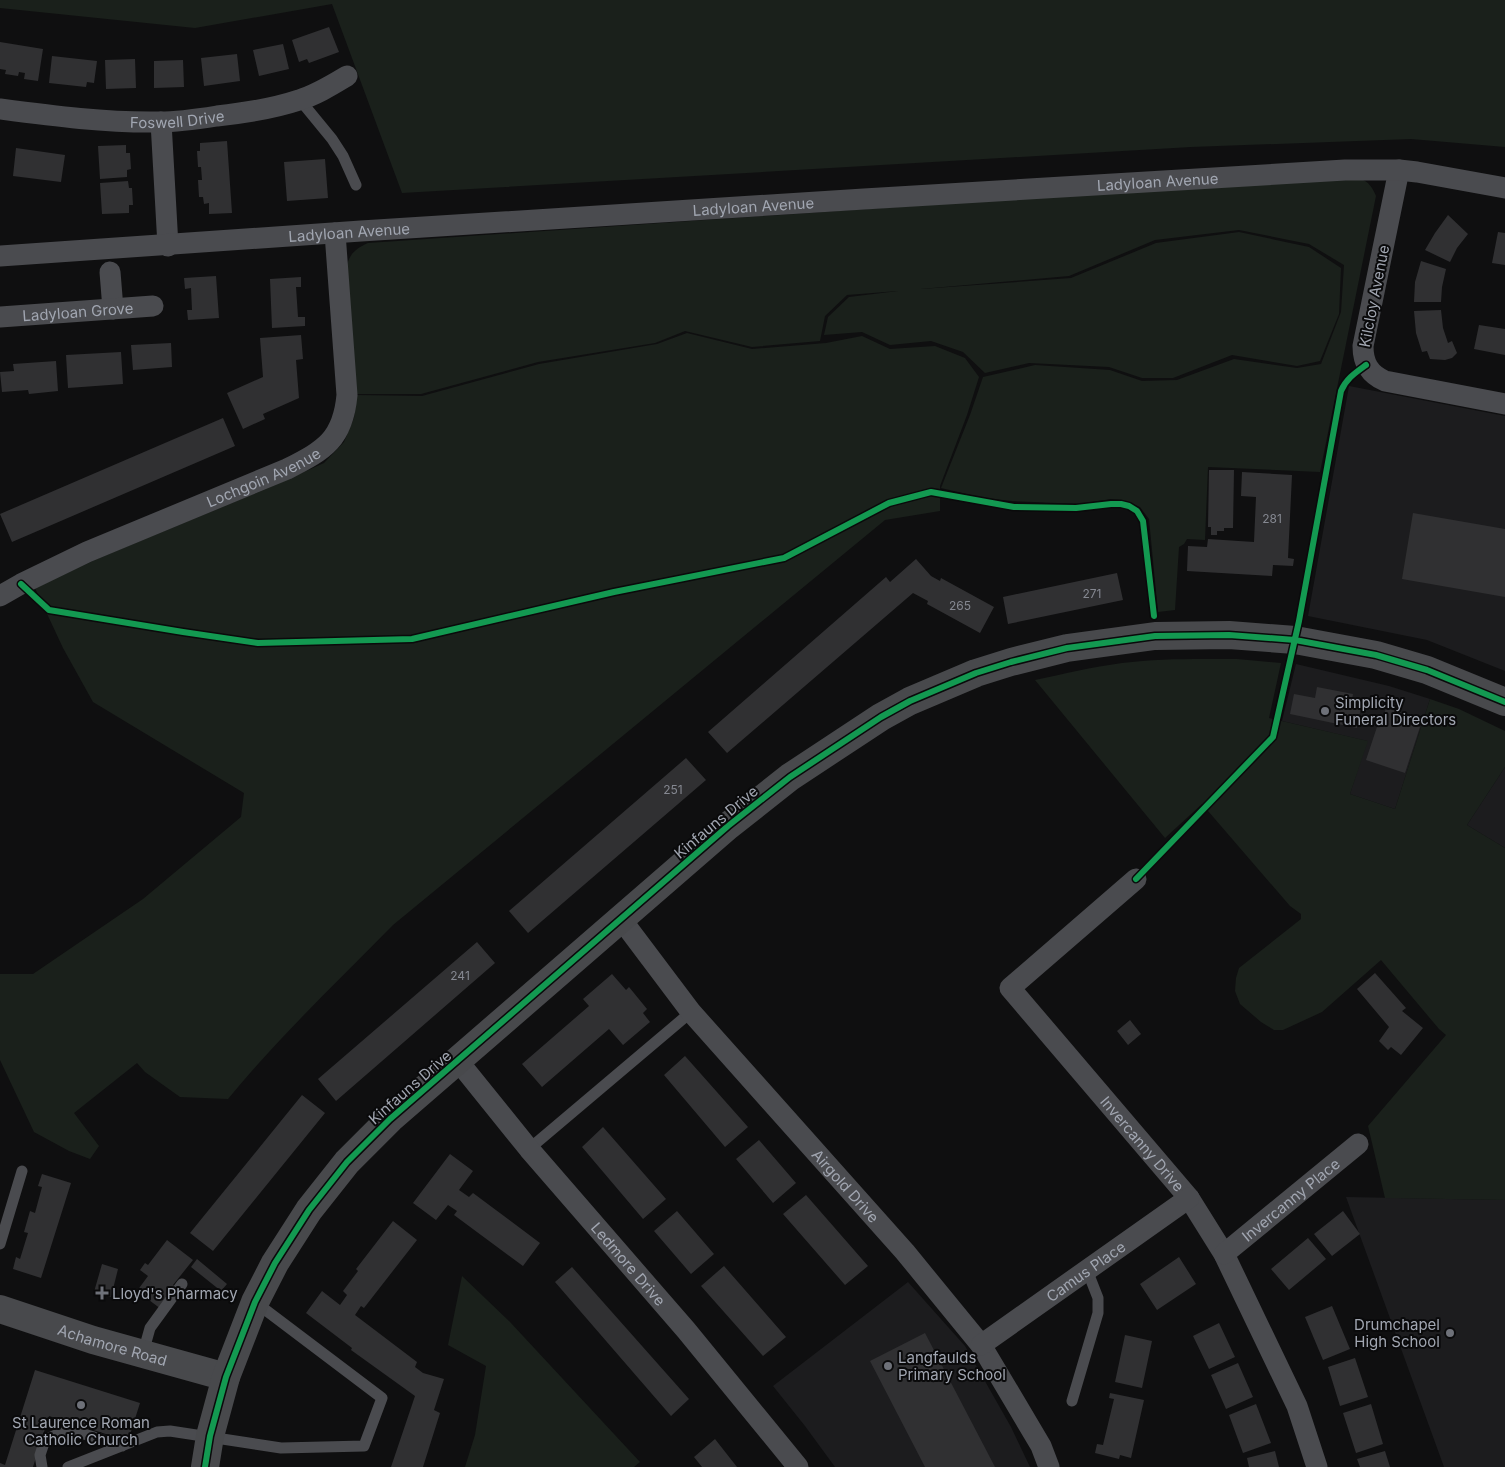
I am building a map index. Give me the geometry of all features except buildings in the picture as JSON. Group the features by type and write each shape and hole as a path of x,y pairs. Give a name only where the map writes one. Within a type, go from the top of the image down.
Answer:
{"street":[{"name":"Foswell Drive","path":"0,109 102,120 161,122 197,119 257,111 300,100 319,92 347,76"},
{"path":"161,122 168,246"},
{"name":"Ladyloan Avenue","path":"0,256 168,246 335,233 1345,170 1398,170 1437,175 1505,188"},
{"name":"Kilcloy Avenue","path":"1398,170 1363,346 1366,364 1373,375 1385,381 1505,404"},
{"name":"Lochgoin Avenue","path":"0,596 87,552 288,469 314,456 329,443 339,428 345,413 347,395 335,233"},
{"path":"110,272 113,309"},
{"name":"Ladyloan Grove","path":"0,317 153,306"},
{"name":"Kinfauns Drive","path":"206,1467 210,1436 226,1377 255,1302 275,1263 308,1210 347,1162 390,1119 728,826 790,777 881,717 910,701 976,673 1011,662 1067,648 1155,636 1229,635 1295,640 1376,655 1427,670 1505,702"},
{"name":"Invercanny Drive","path":"1136,879 1010,988 1189,1198 1224,1254 1297,1406 1317,1467"},
{"name":"Airgold Drive","path":"621,919 691,1012 905,1252 981,1345 1041,1446 1049,1467"},
{"name":"Ledmore Drive","path":"458,1061 529,1149 686,1330 798,1467"},
{"name":"Invercanny Place","path":"1224,1254 1358,1144"},
{"name":"Camus Place","path":"981,1345 1189,1198"},
{"name":"Achamore Road","path":"0,1308 93,1340 226,1377"}],"lane":[{"path":"300,100 332,139 343,156 356,185"},
{"path":"529,1149 691,1012"},
{"path":"0,1244 22,1171"},
{"path":"1072,1401 1098,1314 1098,1298 1087,1270"},
{"path":"143,1353 150,1328 182,1284"},
{"path":"68,1467 157,1432 170,1431 281,1448 364,1446 382,1398 255,1302"},
{"path":"42,1467 40,1456 45,1440 60,1433 81,1433 122,1446"}],"shaded area":[{"path":"0,0 1505,0 1505,147 1411,139 1191,147 402,193 332,4 195,28 0,8"},
{"path":"1355,177 1365,181 1373,189 1376,196 1320,472 1208,467 1205,540 1187,539 1179,547 1175,610 1158,612 1149,519 1140,507 1121,500 1111,499 1080,504 1012,501 984,498 941,488 983,377 1035,365 1110,370 1142,381 1177,380 1234,359 1297,368 1321,364 1341,312 1344,265 1309,244 1239,230 1155,240 1069,276 921,289 1071,278 1156,243 1239,232 1309,247 1341,268 1339,314 1320,361 1297,366 1232,355 1173,378 1142,378 1109,367 1029,363 985,373 963,352 931,341 890,345 862,332 824,335 828,317 849,297 898,291 847,295 825,316 820,341 752,347 685,331 655,343 538,362 421,394 356,394 347,265 354,251 368,243"},
{"path":"687,333 752,349 826,343 862,336 890,349 935,346 965,358 979,377 967,415 940,486 940,511 885,520 393,925 288,1032 228,1099 180,1097 145,1072 137,1063 74,1113 99,1146 90,1159 69,1151 34,1132 0,1060 0,974 33,974 143,899 241,817 244,793 93,702 63,648 35,588 97,559 324,463 344,442 354,418 356,395 422,396 539,364 657,344"},
{"path":"1349,386 1505,416 1505,671 1427,640 1308,616"},
{"path":"1237,659 1281,663 1269,718 1368,741 1350,794 1395,809 1430,699 1459,709 1505,731 1505,767 1467,825 1505,848 1505,1200 1385,1198 1368,1126 1446,1035 1381,960 1322,1012 1283,1030 1274,1030 1261,1022 1240,1004 1235,991 1239,968 1301,919 1301,914 1290,906 1202,804 1165,838 1035,680 1100,666 1136,661"},
{"path":"1296,664 1389,686 1430,699 1395,809 1350,794 1367,741 1282,721"},
{"path":"1505,767 1505,848 1467,825"},
{"name":"Drumchapel High School","path":"1346,1197 1505,1200 1505,1467 1444,1467"},
{"path":"462,1276 510,1322 640,1462 634,1467 465,1467 475,1435 486,1366 448,1345"},
{"name":"Langfaulds Primary School","path":"908,1282 965,1346 1011,1427 1030,1467 835,1467 773,1386"}],"cycle path":[{"path":"1136,879 1273,737 1299,621 1341,391 1348,380 1366,365"},
{"path":"21,584 49,610 258,643 412,639 614,592 784,558 889,503 931,492 1014,507 1076,508 1111,504 1129,506 1137,511 1143,521 1154,616"},
{"path":"205,1467 210,1436 226,1377 255,1302 275,1263 309,1210 347,1162 390,1119 728,826 790,777 881,717 910,701 976,673 1011,662 1067,648 1155,636 1229,635 1295,640 1376,655 1427,670 1505,702"}],"place":[{"name":"Simplicity Funeral Directors","path":"1325,711"},
{"name":"Lloyd's Pharmacy","path":"102,1293"},
{"name":"Drumchapel High School","path":"1450,1333"},
{"name":"Langfaulds Primary School","path":"888,1366"},
{"name":"St Laurence Roman Catholic Church","path":"81,1405"}]}
